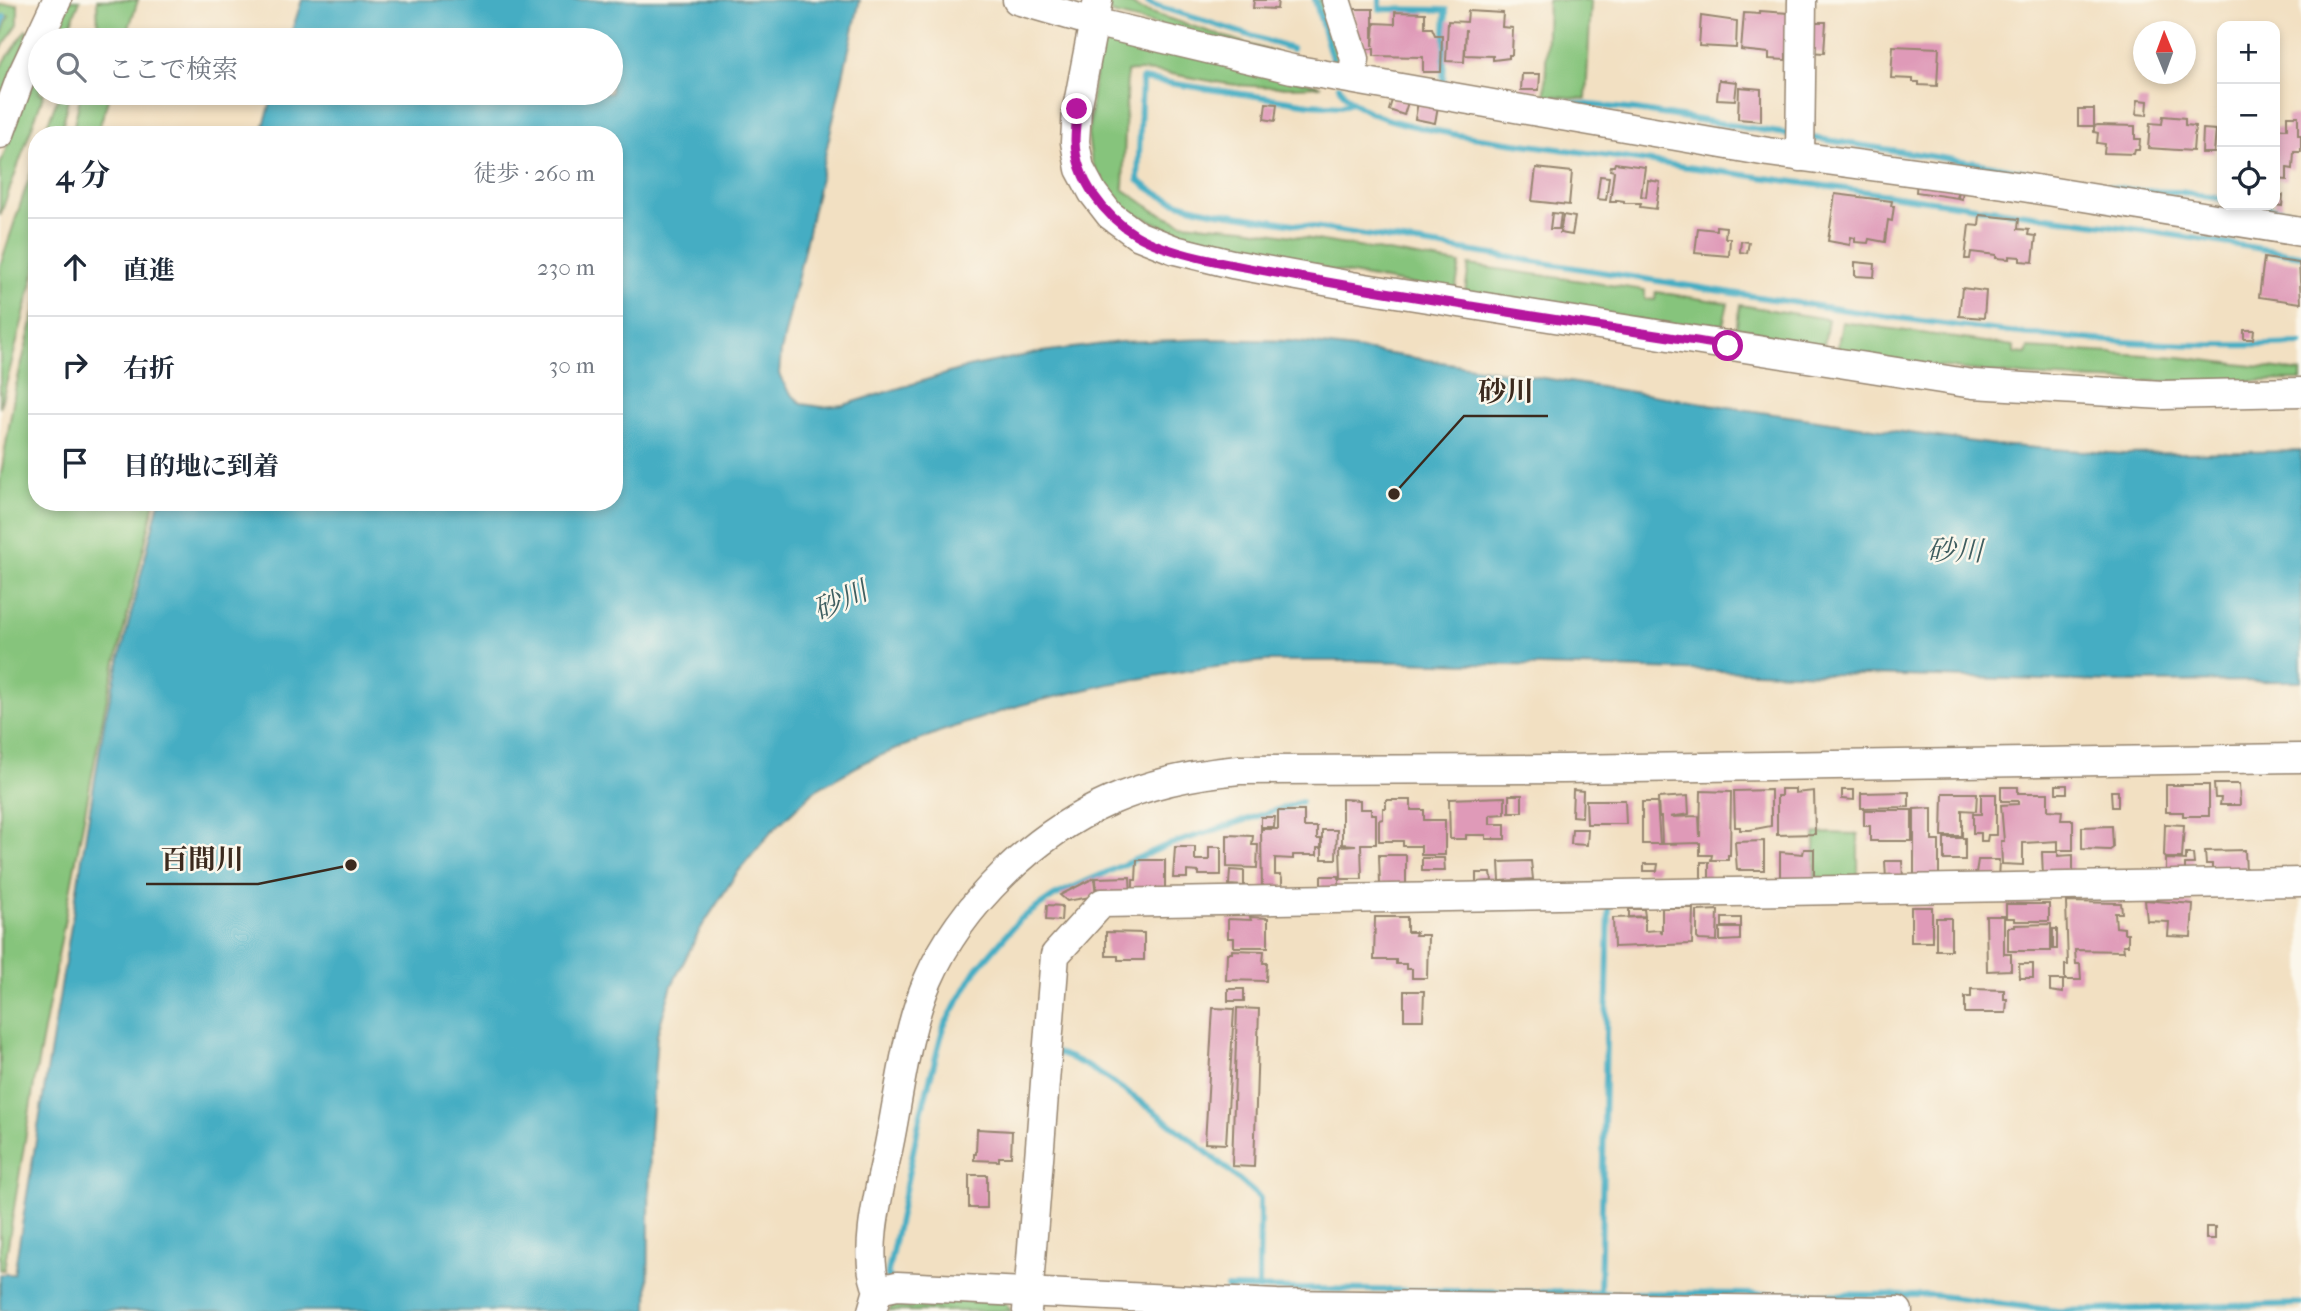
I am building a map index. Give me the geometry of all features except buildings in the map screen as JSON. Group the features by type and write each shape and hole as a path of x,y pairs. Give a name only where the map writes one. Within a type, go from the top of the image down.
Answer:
{"street":[{"path":"44,28 57,0"},
{"path":"1017,0 1061,12 1096,11 1292,69 1800,143 2004,184 2301,232"},
{"path":"1336,0 1355,59 1343,77"},
{"path":"1800,143 1802,0"},
{"path":"1096,11 1077,109 1075,142 1080,169 1093,193 1110,215 1137,235 1175,250 1232,264 1352,286 1973,384 2163,396 2301,392"},
{"path":"0,134 28,62"},
{"path":"1898,1311 1027,1302 897,1286 875,1301 872,1277 874,1217 912,1022 929,979 955,933 1002,875 1036,847 1070,823 1110,801 1153,786 1203,773 1239,770 1563,769 2301,758"},
{"path":"1027,1302 1055,955 1101,903 2301,882"}],"green space":[{"path":"68,0 80,0 69,28 54,28"},
{"path":"97,0 138,0 129,28 98,28"},
{"path":"1109,0 1131,4 1139,9 1292,58 1112,14"},
{"path":"1317,0 1333,0 1350,57 1341,64 1335,63"},
{"path":"1548,0 1591,0 1586,99 1545,95"},
{"path":"18,4 18,24 0,50 0,38 9,16 0,15 0,5"},
{"path":"26,30 28,31 0,101 0,68"},
{"path":"1110,36 1322,86 1253,86 1162,73 1127,72 1123,189 1155,211 1182,223 1245,228 1460,264 1455,292 1253,257 1178,233 1123,208 1111,199 1098,179 1088,135 1098,48"},
{"path":"28,90 28,105 40,105 32,126 28,126 28,138 0,216 0,165"},
{"path":"55,105 67,105 63,126 47,126"},
{"path":"78,105 106,105 100,126 74,126"},
{"path":"28,181 28,298 0,408 0,266"},
{"path":"1469,265 1645,290 1645,299 1655,300 1656,292 1728,303 1721,333 1465,293"},
{"path":"1740,305 1828,319 1823,351 1735,336"},
{"path":"1842,322 2014,346 2014,353 2026,354 2028,348 2179,357 2301,372 2301,380 2096,380 1956,369 1837,351"},
{"path":"28,339 28,511 153,511 104,711 35,1078 4,1270 0,1270 0,480 15,390"},
{"path":"1815,833 1858,834 1858,882 1815,877"},
{"path":"894,1301 1005,1302 1011,1311 889,1311"}],"water":[{"path":"302,0 860,0 781,352 779,374 788,391 802,404 822,407 844,405 968,367 1042,352 1119,342 1209,339 1290,341 1995,445 2124,454 2301,451 2301,681 2112,682 1365,661 1266,661 1109,684 1021,705 939,732 867,761 814,791 772,831 737,873 701,928 672,985 657,1035 650,1135 648,1311 0,1311 0,1274 14,1274 105,718 157,511 623,511 623,126 264,126 270,105 623,105 623,28 293,28"}],"waterway":[{"path":"1148,0 1148,3 1292,49"},
{"path":"1315,0 1335,69"},
{"path":"1380,0 1380,9 1446,10 1443,84 1447,85"},
{"path":"0,28 4,17"},
{"path":"1352,102 1340,106 1310,104 1142,79 1138,180 1172,200 1211,211 1884,316 2092,340 2161,344 2301,344"},
{"path":"1339,86 1347,98 1375,115 1458,135 2141,230 2301,255"},
{"path":"1554,101 1636,110 1793,135"},
{"path":"1807,137 2139,191 2180,192 2217,198"},
{"path":"2280,209 2301,213"},
{"path":"890,1277 887,1277 921,1113 944,1026 976,970 1019,920 1054,896 1165,846 1301,802"},
{"path":"1600,1293 1609,903"},
{"path":"1056,1053 1088,1067 1137,1099 1260,1198 1259,1289"},
{"path":"1227,1288 1933,1295 2058,1311 2301,1304"}],"place":[{"name":"砂川","path":"1394,494"},
{"name":"百間川","path":"351,865"}],"route":[{"path":"1077,109 1075,142 1080,169 1093,193 1110,215 1137,235 1175,250 1232,264 1352,286 1728,346"}]}
